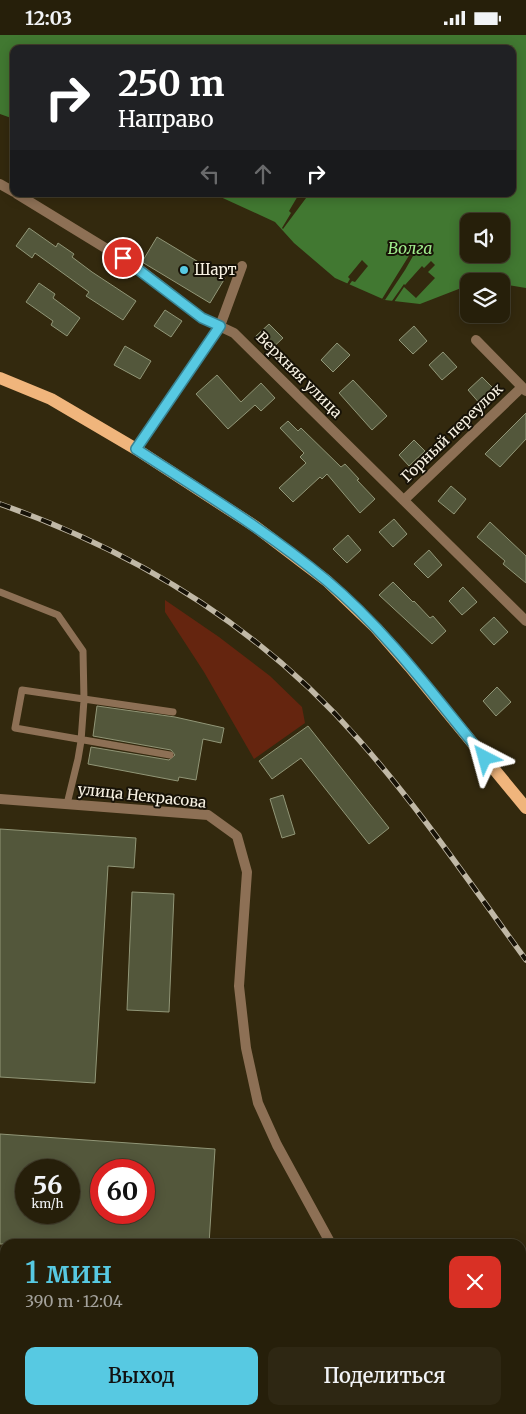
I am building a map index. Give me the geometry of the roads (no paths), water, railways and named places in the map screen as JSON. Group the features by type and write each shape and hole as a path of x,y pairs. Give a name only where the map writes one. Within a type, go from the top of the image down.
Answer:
{"main road":[{"path":"0,378 50,399 136,449 256,527 327,581 376,628 525,804"}],"street":[{"name":"Верхняя улица","path":"22,197 138,268 202,318 234,333 526,621"},
{"path":"136,449 220,326 242,266"},
{"path":"476,340 524,389"},
{"name":"Горный переулок","path":"404,500 524,389"},
{"name":"улица Некрасова","path":"0,799 208,815 237,836 247,872 239,986 246,1048 256,1093 277,1145 328,1239"}],"lane":[{"path":"0,592 58,615 83,651 84,700 81,741 67,804"},
{"path":"170,755 15,728 22,690 173,712"}],"water":[{"name":"Волга","path":"0,35 526,35 526,288 510,285 510,273 460,273 460,288 420,304 385,300 335,278 294,243 275,222 221,197 516,197 516,45 10,45 10,118 0,114"}],"railway":[{"path":"0,504 101,546 149,571 239,629 282,663 321,700 381,766 445,848 526,960"}],"place":[{"name":"Шарт","path":"184,270"}]}
